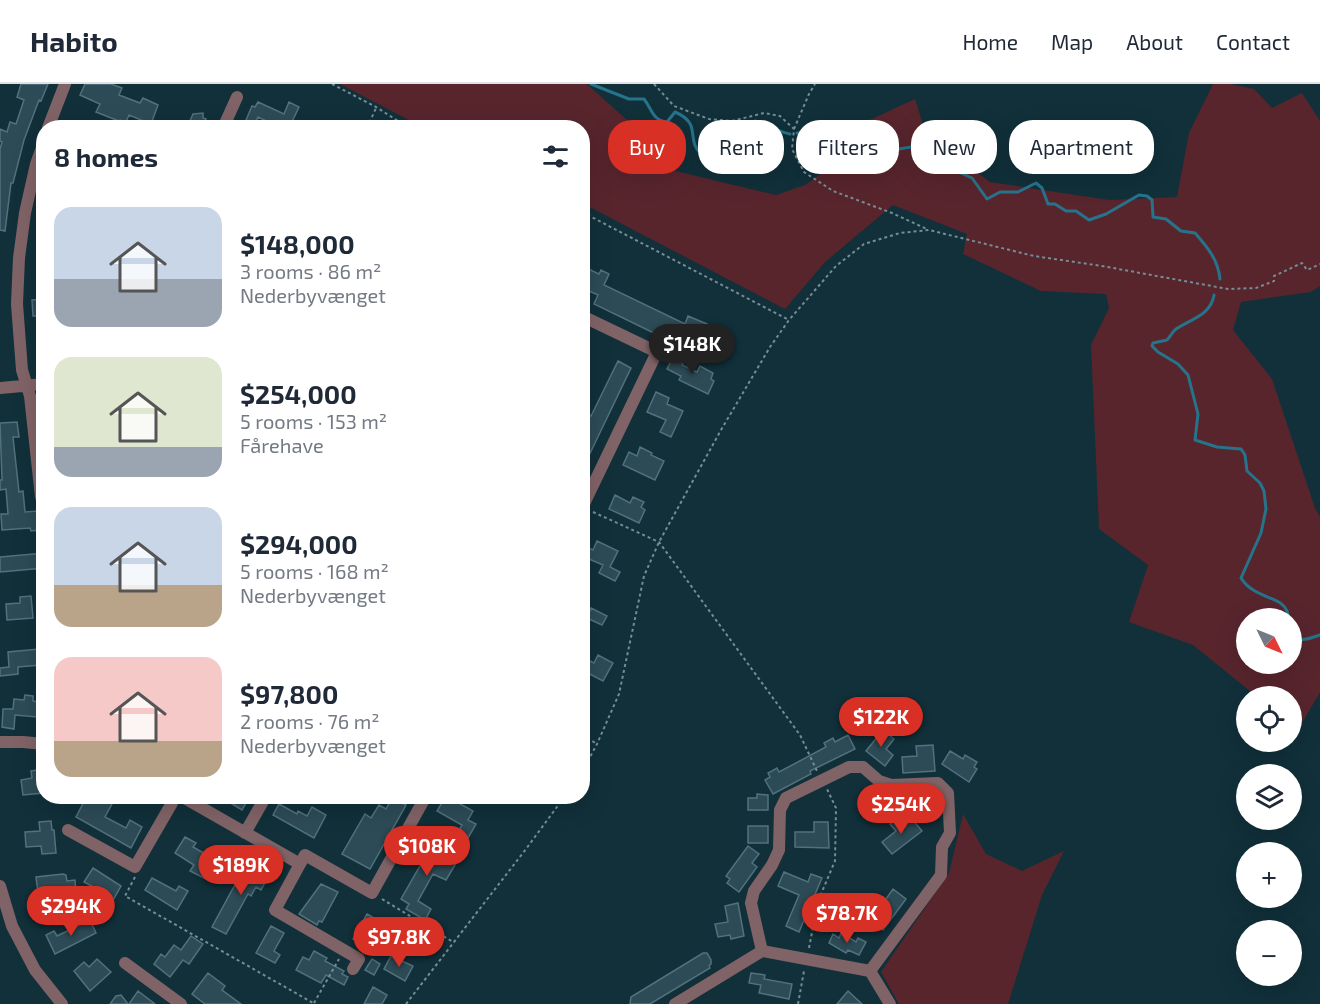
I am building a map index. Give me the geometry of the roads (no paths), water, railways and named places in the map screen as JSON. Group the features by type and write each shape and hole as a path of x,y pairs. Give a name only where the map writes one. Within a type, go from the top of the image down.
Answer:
{"street":[{"path":"51,120 65,84"},
{"path":"227,120 237,97"},
{"path":"36,164 25,213 19,258 17,304 22,370 30,396 36,451"},
{"path":"590,320 657,352 590,491"},
{"path":"0,388 36,384"},
{"path":"0,742 36,743"},
{"path":"762,951 751,903 754,891 772,866 779,850 780,810 786,798 849,766 862,767 879,781 891,785 938,783 948,793 950,833 942,847 941,875 870,971"},
{"path":"68,830 135,867 173,804"},
{"path":"186,804 300,864"},
{"path":"245,833 261,804"},
{"path":"353,969 359,958 275,910 305,855 372,893 422,804"},
{"path":"0,886 12,926 35,970 62,1004"},
{"path":"675,1004 762,951 870,971 890,1004"},
{"path":"125,963 181,1004"}],"waterway":[{"path":"591,84 629,99 644,99 655,116 662,121 667,122 675,112 684,117 689,122 694,143 701,154 706,153 709,146 720,141 742,137 755,121 790,134"},
{"path":"899,149 938,143 945,146 947,152 945,166 972,178 987,199 1000,192 1018,192 1036,183 1042,188 1048,204 1055,204 1066,211 1076,211 1089,220 1106,214 1139,195 1147,196 1152,200 1153,217 1166,219 1181,231 1195,233 1214,259 1220,279"},
{"path":"1214,295 1205,312 1176,329 1167,340 1153,343 1152,346 1178,364 1188,375 1198,414 1195,440 1217,447 1241,449 1245,455 1247,471 1260,483 1264,491 1266,509 1261,533 1241,578 1254,591 1277,601 1285,608"},
{"path":"1302,640 1320,635"}]}
